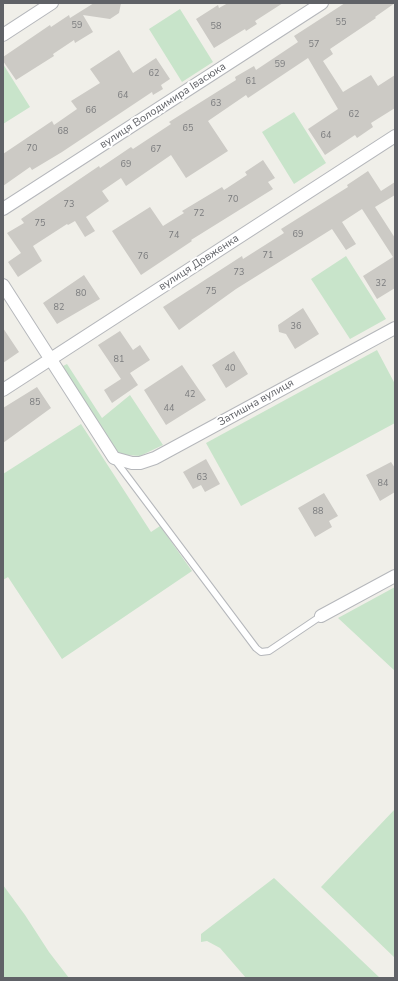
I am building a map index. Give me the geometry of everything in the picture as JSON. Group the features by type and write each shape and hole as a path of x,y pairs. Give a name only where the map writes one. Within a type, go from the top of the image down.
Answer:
{"street":[{"path":"3,35 52,3"},
{"name":"вулиця Володимира Івасюка","path":"3,209 322,3"},
{"name":"вулиця Довженка","path":"3,390 395,136"},
{"path":"3,285 114,458"},
{"name":"Затишна вулиця","path":"114,458 132,463 140,463 155,458 395,328"},
{"path":"321,616 395,576"}],"lane":[{"path":"114,458 256,648 261,652 269,651 321,616"}],"green space":[{"path":"180,9 213,62 182,82 149,29"},
{"path":"3,64 30,107 3,124"},
{"path":"294,112 326,163 294,184 262,132"},
{"path":"346,256 386,319 350,339 311,279"},
{"path":"377,350 395,384 395,423 241,506 206,443"},
{"path":"67,364 102,418 130,395 163,445 140,456 126,455 117,452 61,367"},
{"path":"81,424 151,532 160,526 192,571 62,659 8,577 3,580 3,474"},
{"path":"395,587 395,671 338,618"},
{"path":"395,809 395,958 321,887"},
{"path":"274,878 380,978 246,978 220,948 207,941 201,942 201,934"},
{"path":"3,885 49,952 69,978 3,978"}],"building":[{"path":"94,3 121,3 119,13 110,19 83,15 93,32 75,43 74,40 53,54 54,56 16,80 3,61 3,57 50,25 51,27 69,15 70,18"},
{"path":"228,3 283,3 255,21 257,24 246,31 245,29 214,48 196,19 218,5 219,8"},
{"path":"345,3 395,3 375,17 376,18 330,49 333,54 323,61 343,92 371,75 378,86 395,75 395,108 371,123 373,127 357,138 355,135 325,155 308,129 338,109 308,58 248,98 246,95 208,121 228,151 186,178 171,155 126,186 121,178 102,191 109,201 86,217 95,231 85,237 75,221 68,225 67,224 33,246 42,261 18,277 8,262 21,253 7,233 24,223 21,219 99,166 100,168 131,147 133,149 171,124 169,122 236,80 235,77 254,66 256,70 298,42 294,36"},
{"path":"119,50 133,73 156,58 170,79 161,85 163,89 153,95 152,92 62,152 32,170 30,167 3,186 3,154 52,121 54,125 77,109 71,101 100,83 90,69"},
{"path":"263,160 275,178 268,182 273,189 191,240 192,241 141,275 112,231 150,207 163,226 184,213 182,211 222,187 224,190 247,175 245,172"},
{"path":"368,171 381,191 395,182 395,195 375,207 395,238 395,288 377,299 363,276 393,257 362,209 342,222 356,244 346,250 332,229 236,289 179,330 163,307 242,256 243,259 284,233 281,229 348,187 347,185"},
{"path":"84,275 100,299 57,324 43,303"},
{"path":"303,308 319,334 295,349 286,334 279,332 278,325"},
{"path":"3,328 19,352 3,363"},
{"path":"120,331 133,350 140,345 150,360 130,373 138,385 112,403 104,390 121,379 98,345"},
{"path":"234,351 248,374 226,388 212,365"},
{"path":"182,365 206,400 166,425 144,390"},
{"path":"37,387 51,408 3,443 3,408"},
{"path":"206,459 220,484 205,492 201,485 193,489 183,472"},
{"path":"391,462 395,468 395,492 380,501 366,475"},
{"path":"324,493 338,516 329,521 332,527 315,537 298,508"}]}
